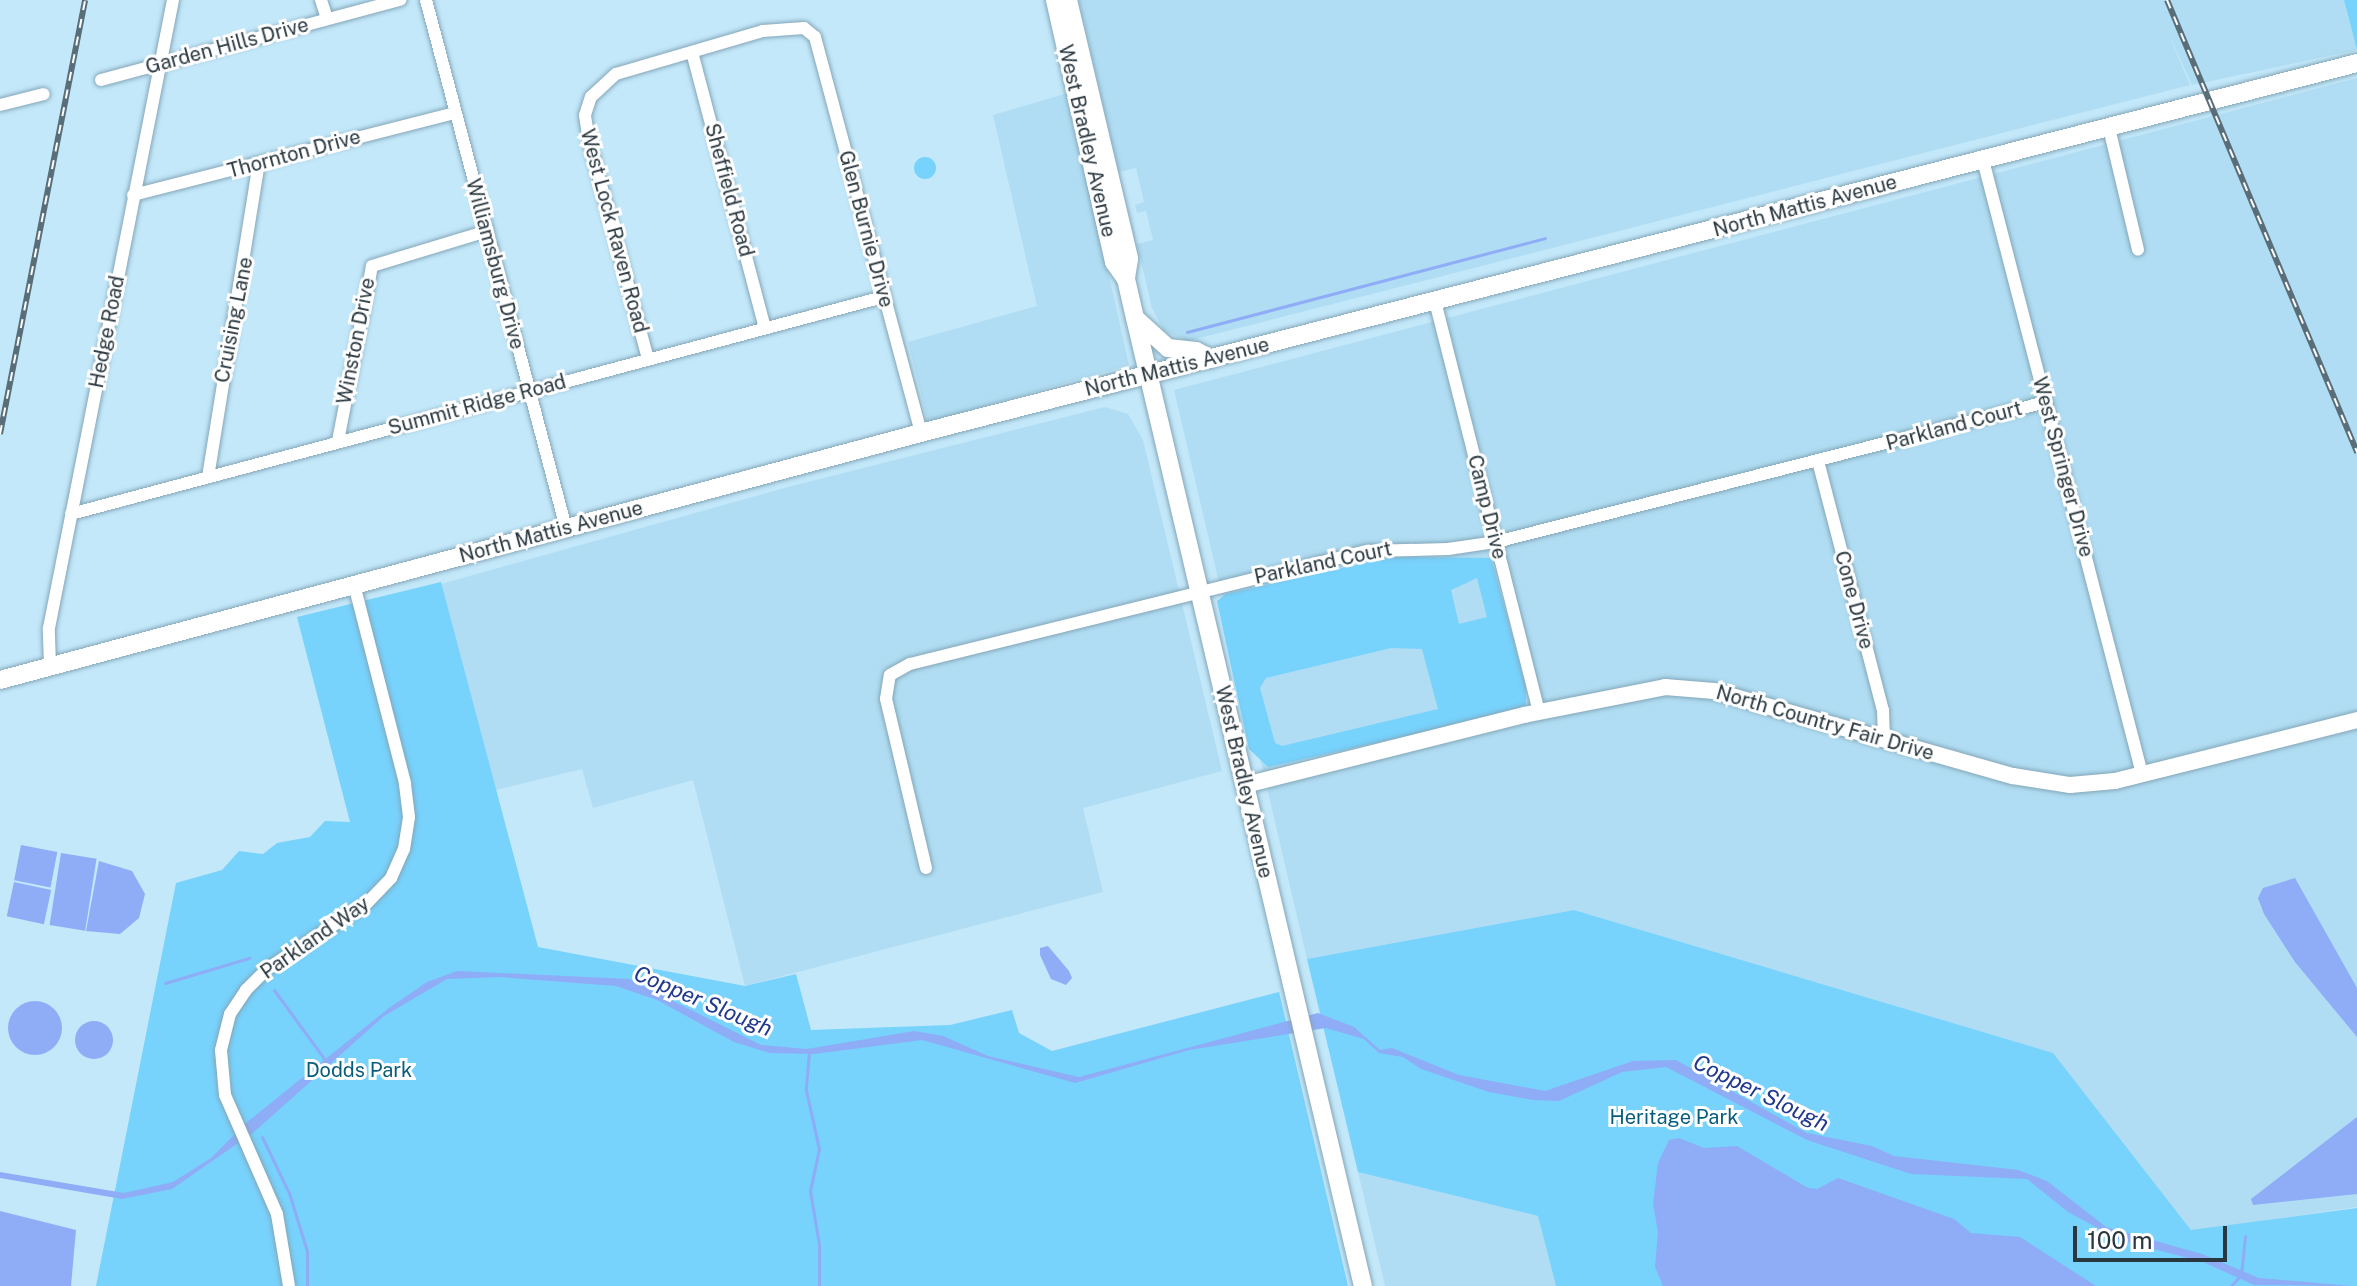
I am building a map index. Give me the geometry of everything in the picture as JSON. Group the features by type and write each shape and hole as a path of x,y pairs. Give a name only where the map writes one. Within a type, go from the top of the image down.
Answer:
{"main road":[{"name":"West Bradley Avenue","path":"1055,0 1114,262 1126,279"},
{"name":"West Bradley Avenue","path":"1068,0 1129,259 1126,279 1363,1286"},
{"name":"North Mattis Avenue","path":"0,680 921,433 2357,63"},
{"path":"1135,318 1168,348 1196,351 1211,359"}],"street":[{"name":"Hedge Road","path":"50,665 49,628 173,0"},
{"path":"321,0 327,19"},
{"name":"Garden Hills Drive","path":"101,80 400,0"},
{"name":"Williamsburg Drive","path":"426,0 566,528"},
{"name":"Glen Burnie Drive","path":"692,52 763,31 807,29 815,37 921,433"},
{"name":"West Lock Raven Road","path":"648,359 589,141 588,103 616,74 692,52"},
{"name":"Sheffield Road","path":"692,52 765,328"},
{"path":"0,105 44,94"},
{"name":"Thornton Drive","path":"133,195 455,113"},
{"path":"2109,128 2138,250"},
{"name":"West Springer Drive","path":"1983,160 2142,774"},
{"name":"Cruising Lane","path":"208,477 259,163"},
{"name":"Winston Drive","path":"338,441 372,266 487,231"},
{"name":"Summit Ridge Road","path":"71,514 883,297"},
{"name":"Camp Drive","path":"1435,301 1539,712"},
{"name":"Parkland Court","path":"926,868 886,699 890,675 910,664 1368,551 1448,549 1496,542 2046,402"},
{"name":"Cone Drive","path":"1818,461 1883,710 1884,739"},
{"name":"Parkland Way","path":"289,1286 277,1214 225,1095 221,1050 230,1014 246,990 267,969 367,903 391,878 404,849 409,817 405,783 354,585"},
{"name":"North Country Fair Drive","path":"1245,785 1639,689 1689,687 2041,782 2088,784 2142,774 2357,720"}],"shaded area":[{"path":"1079,0 2344,0 2357,50 2192,85 2167,30 2190,85 1188,341 1164,331 1152,308 1137,244 1153,240 1146,211 1137,213 1135,205 1144,202 1136,168 1119,172"},
{"path":"2357,78 2357,1207 2192,1231 2052,1053 1574,910 1307,959 1174,390"},
{"path":"1068,93 1129,365 928,422 908,342 1037,306 993,115"},
{"path":"1105,407 1128,414 1143,440 1222,771 1083,808 1103,892 745,986 693,780 593,808 582,769 496,790 441,584 788,487"},
{"path":"21,845 57,852 50,887 14,880"},
{"path":"61,853 97,859 85,931 50,925"},
{"path":"99,861 132,871 145,894 139,918 120,934 86,931"},
{"path":"2295,878 2357,988 2357,1037 2295,962 2264,914 2258,898 2263,888"},
{"path":"14,882 51,890 44,924 7,916"},
{"path":"1048,946 1069,971 1072,978 1066,985 1051,979 1040,955 1040,948"},
{"path":"457,971 629,979 761,1045 807,1049 914,1031 943,1036 988,1056 1079,1077 1318,1013 1354,1027 1380,1050 1392,1048 1459,1075 1545,1091 1633,1061 1676,1060 1807,1133 1872,1146 1894,1156 2018,1170 2047,1181 2106,1227 2202,1254 2259,1278 2352,1286 2254,1285 2203,1262 2120,1240 2068,1212 2027,1179 1911,1174 1807,1140 1666,1067 1622,1072 1559,1101 1533,1100 1489,1092 1421,1069 1403,1057 1379,1053 1364,1039 1326,1028 1189,1050 1075,1083 922,1040 814,1054 770,1053 734,1042 657,1000 616,986 499,977 447,979 384,1016 254,1132 172,1189 122,1199 0,1178 0,1172 124,1193 173,1182 211,1158 246,1123 389,1008 427,982"},
{"path":"35,1001 54,1009 62,1028 54,1047 35,1055 16,1047 8,1028 16,1009"},
{"path":"94,1021 107,1027 113,1040 107,1053 94,1059 81,1053 75,1040 81,1027"},
{"path":"2357,1117 2357,1194 2253,1205 2251,1199"},
{"path":"1679,1138 1704,1148 1737,1146 1808,1188 1817,1189 1838,1178 1954,1219 1971,1233 2020,1237 2096,1286 1663,1286 1655,1267 1658,1232 1653,1204 1658,1163 1669,1140"},
{"path":"1358,1172 1538,1216 1556,1286 1385,1286"},
{"path":"0,1211 76,1230 71,1286 0,1286"}],"green space":[{"path":"2344,0 2357,0 2357,50"},
{"path":"925,157 933,160 936,168 933,176 925,179 917,176 914,168 917,160"},
{"path":"1392,557 1491,558 1526,686 1526,705 1519,711 1268,767 1249,749 1217,601 1226,594","holes":["1477,578 1487,617 1459,624 1451,590","1391,648 1422,649 1438,709 1282,746 1275,743 1260,688 1266,678"]},
{"name":"Dodds Park","path":"441,582 538,947 745,986 796,974 811,1030 950,1025 1012,1010 1019,1033 1052,1051 1279,992 1348,1286 96,1286 176,883 222,870 239,851 263,854 277,843 310,837 325,821 350,822 297,617"},
{"name":"Heritage Park","path":"1574,910 2053,1053 2191,1230 2357,1208 2357,1286 1556,1286 1538,1216 1358,1172 1307,959"}],"waterway":[{"path":"1187,332 1545,238"},
{"path":"165,983 249,958"},
{"path":"274,990 326,1061"},
{"path":"809,1052 806,1090 819,1149 810,1191 819,1244 819,1286"},
{"path":"262,1137 289,1193 307,1251 307,1286"},
{"path":"2231,1286 2241,1275 2245,1236"}],"railway":[{"path":"0,434 85,0"},
{"path":"2167,0 2357,453"}],"water label":[{"name":"Copper Slough","path":"703,1001"},
{"name":"Copper Slough","path":"1761,1093"}]}
